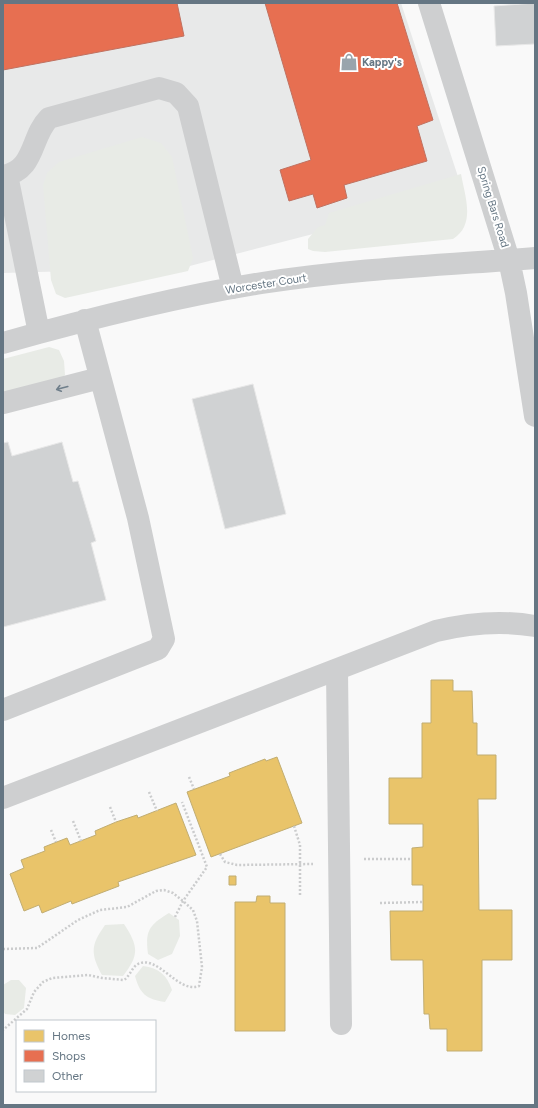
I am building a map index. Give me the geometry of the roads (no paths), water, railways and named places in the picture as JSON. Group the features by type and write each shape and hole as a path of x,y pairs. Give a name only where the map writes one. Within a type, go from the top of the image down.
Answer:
{"street":[{"name":"Spring Bars Road","path":"429,3 509,260 516,292 535,416"},
{"path":"39,333 5,175 20,169 28,160 42,125 49,118 159,88 176,93 188,106 233,288"},
{"name":"Worcester Court","path":"3,343 85,320 233,288 269,282 352,273 535,258"},
{"path":"3,710 158,649 164,639 138,518 85,320"},
{"path":"3,403 100,378"},
{"path":"3,798 436,631 458,625 502,622 535,626"},
{"path":"337,670 341,1024"}],"place":[{"name":"Kappy's","path":"349,62"}]}
